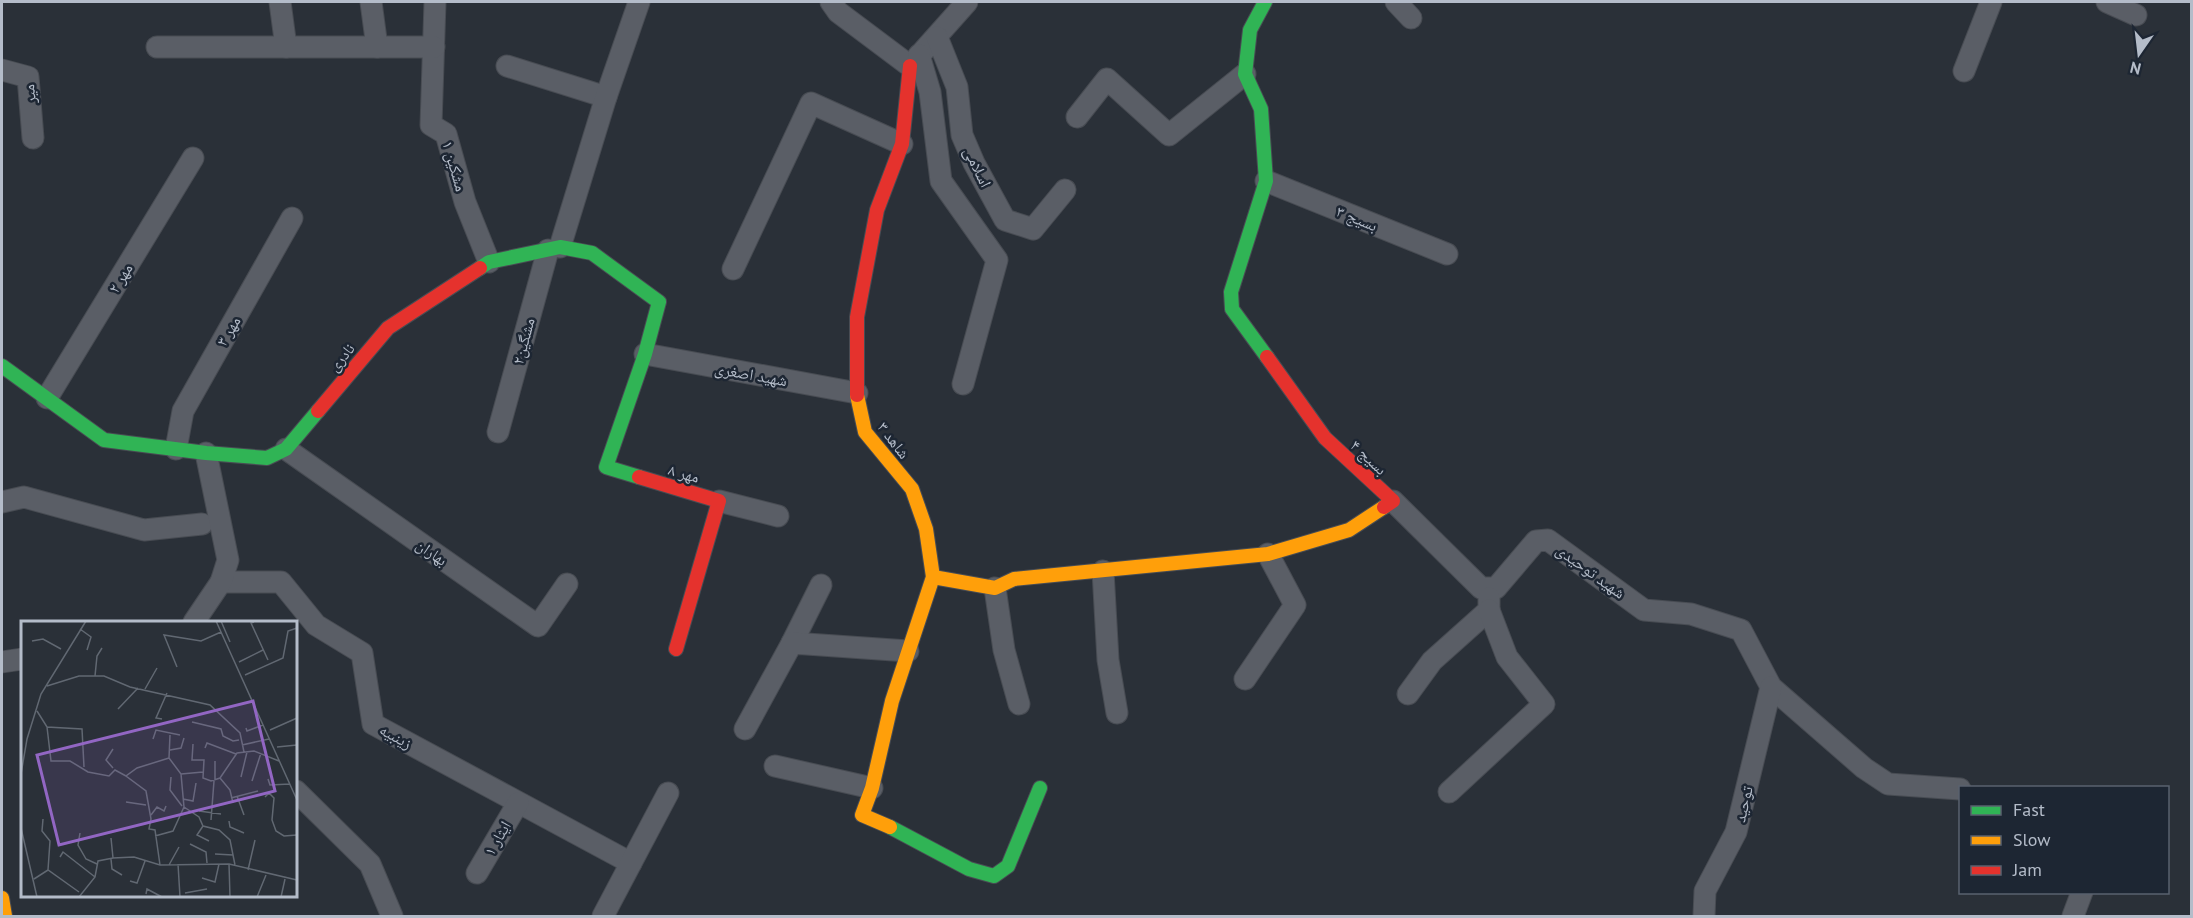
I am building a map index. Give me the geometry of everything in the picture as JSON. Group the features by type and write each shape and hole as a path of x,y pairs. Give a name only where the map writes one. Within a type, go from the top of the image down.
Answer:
{"street":[{"path":"280,2 286,47"},
{"path":"371,2 377,47"},
{"name":"مشکین ۱","path":"435,2 431,125 446,134 465,202 489,262"},
{"name":"مشگین۲","path":"498,432 554,248 639,2"},
{"path":"831,2 838,12 915,61 930,92 941,181 997,260 963,384"},
{"path":"915,61 967,2"},
{"path":"1077,117 1107,79 1169,135 1245,74 1250,30 1265,2"},
{"path":"1396,2 1411,18"},
{"path":"1964,71 1991,2"},
{"path":"2107,2 2136,15"},
{"name":"اسلامی","path":"936,37 957,87 962,135 974,163 1005,220 1033,229 1065,190"},
{"path":"157,47 434,47"},
{"name":"شاهد ۳","path":"915,61 902,144 877,210 857,317 857,393 865,432 912,489 926,530 933,577 892,701 872,789 862,816 903,832 969,869 994,876 1008,866 1040,788"},
{"path":"507,66 606,97"},
{"name":"میر","path":"2,70 28,77 33,138"},
{"name":"بسیج ۴","path":"1245,74 1261,109 1266,182 1231,292 1232,309 1324,438 1393,501"},
{"path":"733,269 811,103 902,144"},
{"name":"مهر ۲","path":"47,398 193,158"},
{"name":"بسیج ۳","path":"1266,182 1447,254"},
{"name":"مهر ۳","path":"176,449 183,411 292,218"},
{"name":"نادری","path":"286,448 388,327 489,262 554,248 592,254 659,302 645,354"},
{"name":"شهید اصغری","path":"645,354 857,393"},
{"name":"مهر ۸","path":"645,354 606,467 719,501"},
{"path":"2,366 104,440 267,458 286,448"},
{"name":"بهاران","path":"286,448 538,626 567,584"},
{"path":"195,621 221,582 228,560 206,453"},
{"path":"2,502 24,497 144,530 202,524"},
{"path":"676,649 719,501 778,516"},
{"path":"933,577 995,588 1014,579 1268,554 1349,530 1393,501 1481,588 1489,588 1489,610 1507,657 1545,704 1449,792"},
{"name":"شهید توحیدی","path":"1489,588 1496,588 1536,541 1548,540 1644,610 1691,614 1741,630 1771,687"},
{"path":"1245,679 1295,605 1268,554"},
{"path":"1103,571 1108,660 1117,713"},
{"name":"زینبیه","path":"221,582 280,582 316,625 362,653 373,724 631,863"},
{"path":"745,729 821,585"},
{"path":"995,588 1004,650 1019,704"},
{"path":"1408,694 1432,661 1489,610"},
{"path":"792,643 908,651"},
{"path":"2,662 21,658"},
{"path":"1771,687 1864,768 1888,784 1959,789"},
{"name":"توحید","path":"1704,916 1705,891 1736,832 1771,687"},
{"path":"775,766 872,789"},
{"path":"297,792 370,864 392,916"},
{"path":"603,916 668,793"},
{"name":"ایثار ۱","path":"477,873 518,803"},
{"path":"2073,916 2081,894"},
{"path":"2,898 5,916"}],"traffic: fast":[{"path":"1265,2 1250,30 1245,74 1261,109 1266,181 1231,292 1232,309 1267,357"},
{"path":"480,268 489,262 560,247 592,253 659,302 645,354 606,467 639,477"},
{"path":"2,366 104,440 267,458 286,449 318,411"},
{"path":"890,827 969,869 994,876 1008,866 1040,788"}],"traffic: slow":[{"path":"857,395 865,432 912,489 926,529 933,577 892,701 872,788 862,815 890,827"},
{"path":"933,577 995,588 1014,579 1268,554 1349,530 1384,507"},
{"path":"2,898 5,916"}],"traffic: jam":[{"path":"857,395 857,317 877,210 902,144 910,66"},
{"path":"318,411 388,328 480,268"},
{"path":"1267,357 1325,438 1393,501 1384,507"},
{"path":"639,477 719,501 676,649"}]}
